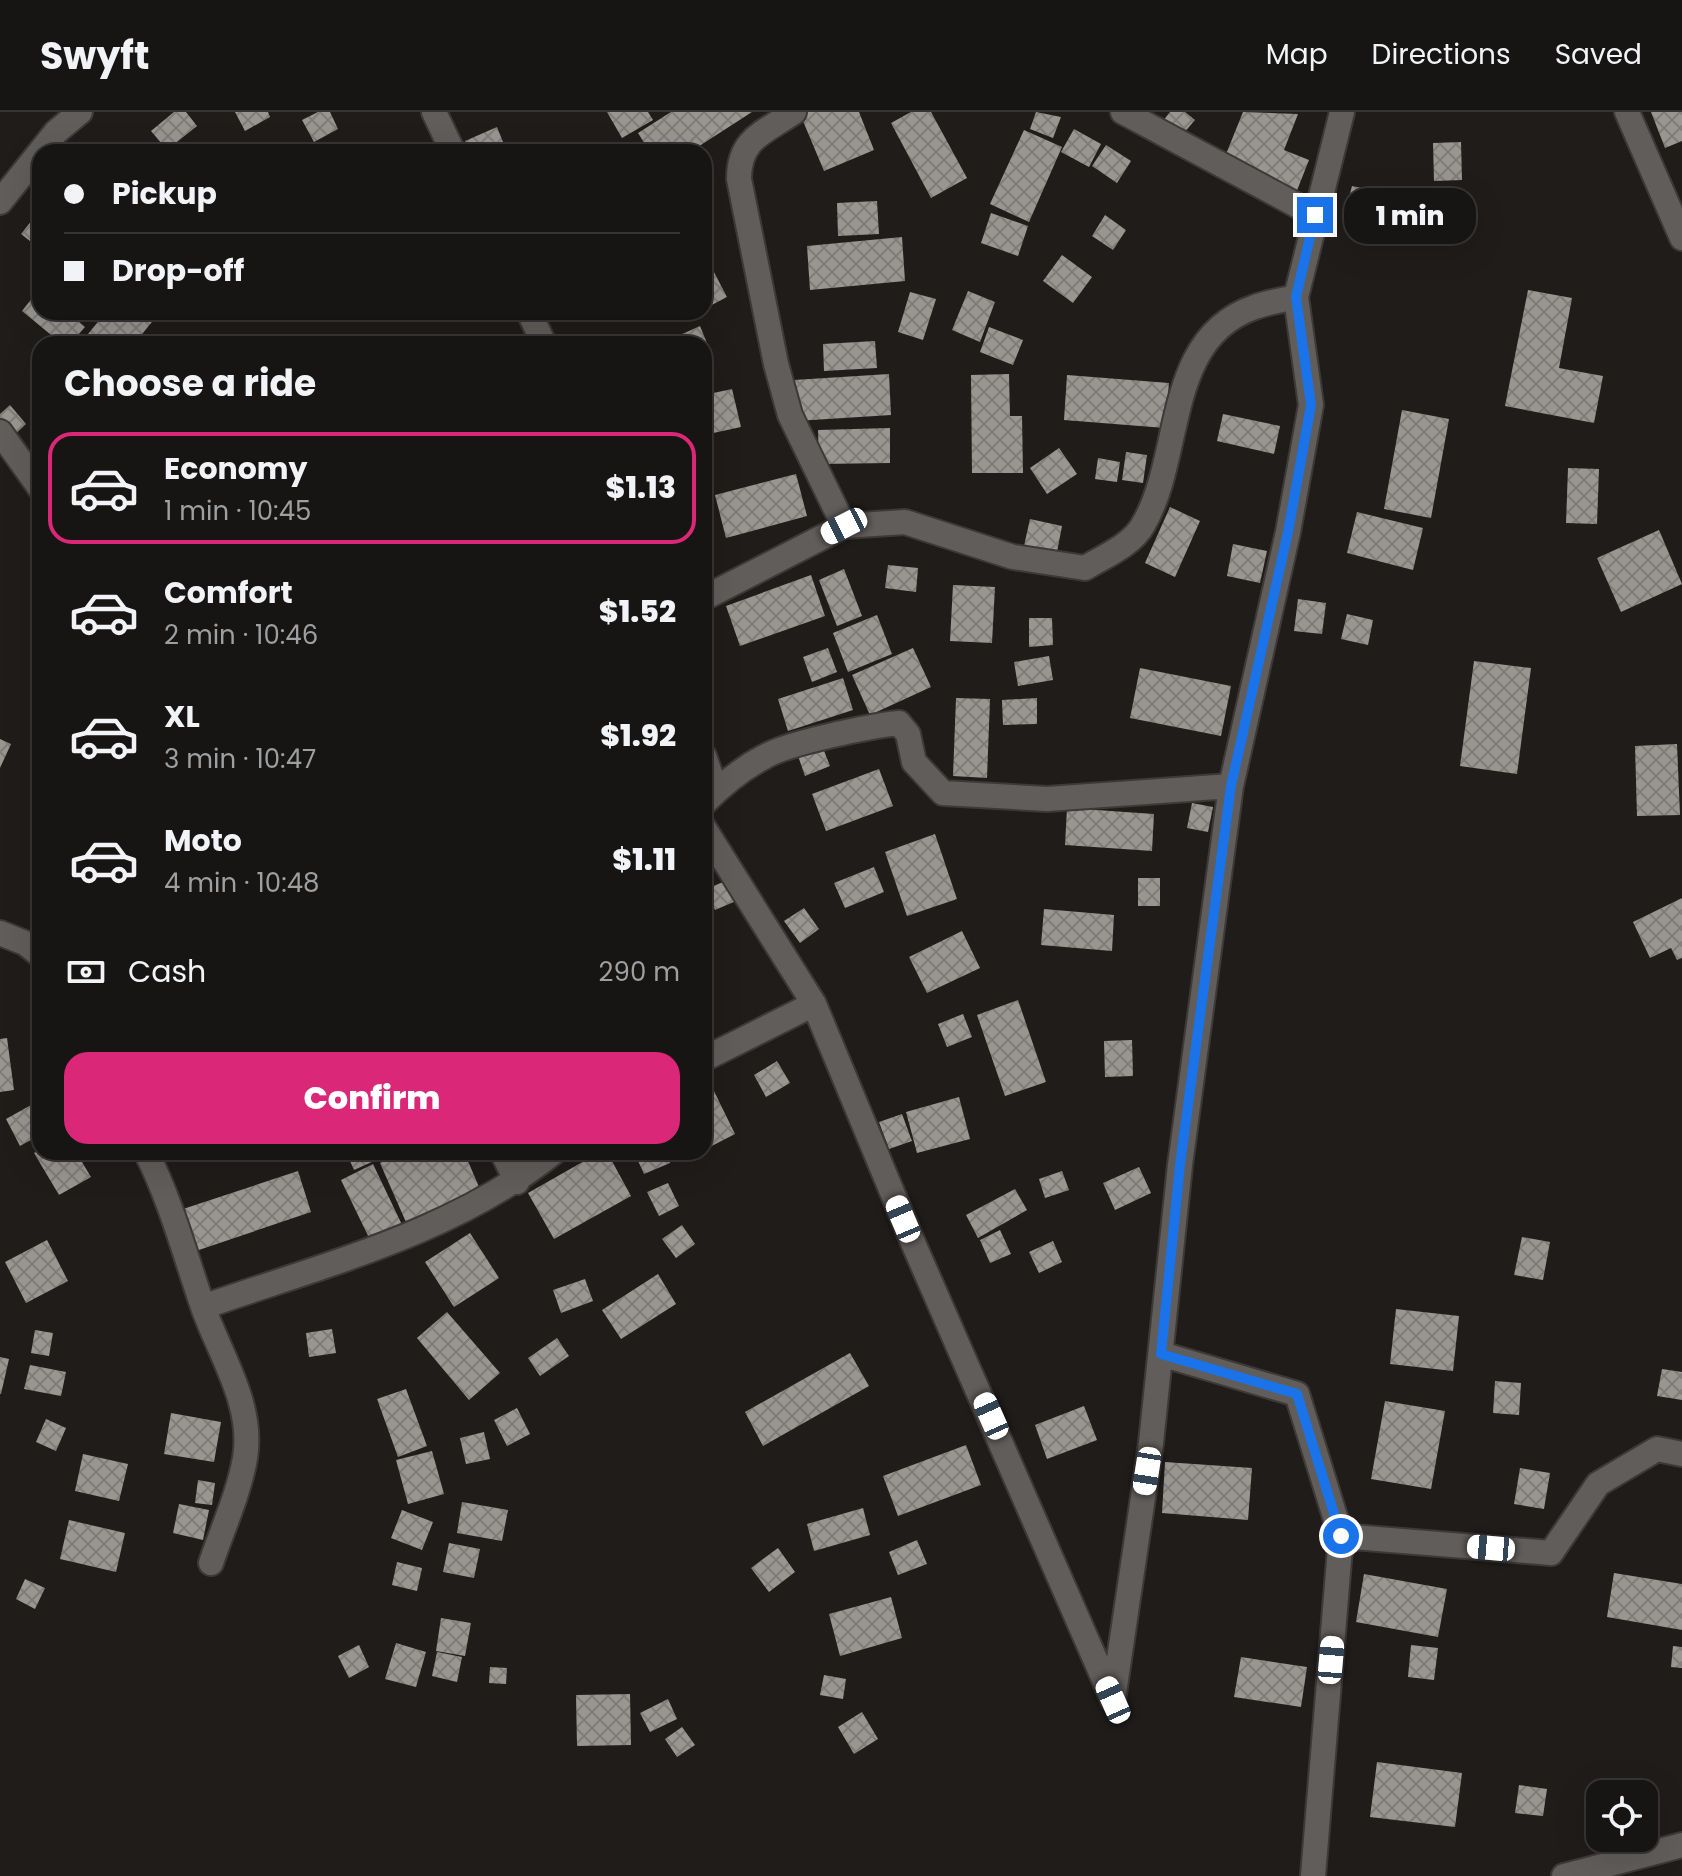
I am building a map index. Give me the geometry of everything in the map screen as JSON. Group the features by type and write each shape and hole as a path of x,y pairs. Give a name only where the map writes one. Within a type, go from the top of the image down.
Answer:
{"street":[{"path":"46,144 80,112"},
{"path":"434,112 449,144"},
{"path":"794,112 756,136 742,151 739,179 776,364 790,415 844,526"},
{"path":"1123,112 1315,215"},
{"path":"712,841 814,1004 914,1245 1113,1700 1161,1354 1180,1165 1231,786 1288,532 1311,405 1296,297 1342,112"},
{"path":"1627,112 1682,238"},
{"path":"0,202 32,162"},
{"path":"712,594 844,526 905,522 1013,557 1085,568 1142,528 1161,485 1190,364 1222,326 1253,307 1296,297"},
{"path":"0,432 32,477"},
{"path":"712,795 725,782 767,755 875,725 899,723 908,734 914,762 943,793 1047,799 1231,786"},
{"path":"0,933 32,949"},
{"path":"712,1055 814,1004"},
{"path":"150,1160 160,1180 203,1307 236,1384 245,1421 245,1458 211,1563"},
{"path":"506,1160 517,1182"},
{"path":"203,1307 399,1239 517,1182 544,1160"},
{"path":"1161,1354 1297,1394 1341,1536 1313,1876"},
{"path":"1341,1536 1551,1553 1598,1484 1657,1449 1682,1454"},
{"path":"1564,1876 1682,1845"}],"building":[{"path":"174,112 186,112 197,126 174,144 162,144 151,131"},
{"path":"235,112 268,112 270,117 245,131"},
{"path":"318,112 330,112 338,129 314,142 302,120"},
{"path":"607,112 648,112 653,120 622,138"},
{"path":"671,112 752,112 702,144 645,144 638,133"},
{"path":"859,112 874,150 824,171 800,114"},
{"path":"911,112 931,112 967,178 931,198 891,123"},
{"path":"1036,112 1061,117 1053,138 1030,129"},
{"path":"1170,112 1185,112 1195,120 1177,141 1159,126"},
{"path":"1243,112 1298,114 1284,150 1309,160 1296,193 1222,164"},
{"path":"1651,112 1682,112 1682,141 1665,148"},
{"path":"497,127 504,144 466,144 465,141"},
{"path":"1074,129 1101,144 1089,167 1061,152"},
{"path":"1024,130 1062,147 1029,222 990,204"},
{"path":"1461,142 1462,180 1434,181 1433,143"},
{"path":"1106,145 1131,161 1117,183 1092,166"},
{"path":"1352,186 1376,191 1371,215 1346,209"},
{"path":"1439,187 1467,193 1461,224 1433,219"},
{"path":"1380,192 1412,197 1406,228 1375,223"},
{"path":"877,201 879,234 838,236 837,203"},
{"path":"991,213 1028,226 1018,256 981,243"},
{"path":"1105,215 1126,230 1113,250 1092,236"},
{"path":"32,220 32,243 21,234"},
{"path":"902,237 905,281 810,290 807,246"},
{"path":"1062,255 1092,277 1073,303 1043,281"},
{"path":"712,268 727,297 712,305"},
{"path":"1528,290 1572,298 1559,368 1603,376 1594,423 1505,406"},
{"path":"968,291 995,302 980,342 952,330"},
{"path":"910,292 936,299 923,340 898,332"},
{"path":"32,298 32,319 22,311"},
{"path":"33,320 77,320 85,327 77,336 52,336"},
{"path":"99,320 154,320 140,336 88,334"},
{"path":"700,326 704,336 678,336"},
{"path":"989,327 1023,340 1013,365 980,352"},
{"path":"875,341 877,368 824,371 823,344"},
{"path":"889,374 891,415 796,421 794,380"},
{"path":"1009,374 1010,416 1022,416 1023,473 972,473 971,375"},
{"path":"1067,375 1169,383 1165,428 1064,420"},
{"path":"732,389 741,427 712,433 712,393"},
{"path":"10,405 26,424 11,438 0,425 0,414"},
{"path":"1402,410 1449,419 1431,518 1384,509"},
{"path":"1223,414 1280,426 1274,454 1217,441"},
{"path":"890,428 890,463 819,464 818,430"},
{"path":"1059,448 1077,474 1047,494 1030,468"},
{"path":"1126,452 1147,455 1143,483 1122,480"},
{"path":"1098,458 1120,462 1117,482 1095,479"},
{"path":"1568,468 1599,469 1597,524 1566,523"},
{"path":"796,474 807,516 726,538 715,495"},
{"path":"1170,507 1200,521 1175,577 1145,563"},
{"path":"1357,512 1423,528 1413,570 1347,553"},
{"path":"1030,519 1062,526 1057,552 1024,546"},
{"path":"1659,530 1682,584 1621,612 1597,558"},
{"path":"1233,544 1267,551 1260,583 1227,576"},
{"path":"888,565 918,568 916,592 885,588"},
{"path":"844,569 862,616 837,626 819,580"},
{"path":"811,575 825,616 740,646 726,606"},
{"path":"953,585 995,587 992,643 950,641"},
{"path":"1298,599 1326,603 1322,634 1294,631"},
{"path":"1347,614 1373,620 1368,645 1341,639"},
{"path":"877,615 892,654 848,672 833,633"},
{"path":"1029,618 1052,618 1053,645 1029,647"},
{"path":"828,648 837,672 812,682 803,657"},
{"path":"913,648 931,687 870,715 852,675"},
{"path":"1049,656 1053,680 1018,686 1014,662"},
{"path":"1474,661 1531,668 1517,774 1460,766"},
{"path":"1140,668 1231,686 1221,736 1130,718"},
{"path":"843,678 853,710 788,731 778,699"},
{"path":"956,698 990,699 987,778 953,776"},
{"path":"1037,698 1037,724 1003,725 1002,700"},
{"path":"0,739 11,744 0,768"},
{"path":"821,743 830,766 805,776 797,753"},
{"path":"1677,744 1680,815 1637,816 1635,746"},
{"path":"879,769 893,806 826,831 812,794"},
{"path":"1192,803 1213,807 1208,832 1187,828"},
{"path":"1067,808 1154,814 1152,851 1065,845"},
{"path":"935,834 957,899 907,916 885,852"},
{"path":"874,867 884,892 845,908 834,883"},
{"path":"1138,878 1160,878 1160,906 1138,906"},
{"path":"728,880 736,901 715,910 712,887"},
{"path":"1682,898 1682,958 1677,960 1671,948 1650,958 1633,922"},
{"path":"804,908 819,929 800,943 784,921"},
{"path":"1044,909 1114,915 1112,951 1041,945"},
{"path":"962,931 980,968 927,993 909,957"},
{"path":"1018,1000 1046,1082 1005,1096 977,1015"},
{"path":"963,1014 972,1037 947,1047 938,1024"},
{"path":"7,1038 14,1090 0,1092 0,1039"},
{"path":"1132,1040 1133,1076 1105,1077 1104,1041"},
{"path":"777,1061 790,1083 766,1097 754,1075"},
{"path":"712,1089 735,1134 712,1146"},
{"path":"959,1097 970,1139 917,1153 906,1112"},
{"path":"32,1104 32,1139 20,1146 6,1119"},
{"path":"902,1114 912,1141 889,1149 879,1122"},
{"path":"38,1160 81,1160 91,1177 59,1195"},
{"path":"350,1160 376,1160 354,1170"},
{"path":"387,1160 467,1160 483,1196 409,1229 380,1163"},
{"path":"586,1160 611,1160 631,1196 554,1239 528,1193"},
{"path":"638,1160 669,1160 670,1163 644,1174"},
{"path":"373,1164 404,1229 372,1244 341,1180"},
{"path":"1139,1167 1151,1193 1115,1210 1103,1183"},
{"path":"298,1171 311,1212 187,1254 174,1212"},
{"path":"1062,1171 1069,1190 1045,1198 1039,1179"},
{"path":"668,1183 679,1206 659,1216 647,1192"},
{"path":"1015,1189 1027,1210 978,1238 966,1215"},
{"path":"682,1225 695,1244 676,1258 662,1239"},
{"path":"1000,1230 1011,1254 990,1263 980,1240"},
{"path":"470,1233 499,1278 454,1307 425,1262"},
{"path":"1522,1237 1550,1242 1543,1280 1514,1275"},
{"path":"47,1240 68,1281 26,1303 5,1262"},
{"path":"1053,1241 1062,1262 1039,1273 1029,1252"},
{"path":"658,1274 676,1304 621,1339 602,1310"},
{"path":"585,1279 593,1301 561,1313 553,1290"},
{"path":"1396,1309 1459,1316 1453,1371 1390,1364"},
{"path":"447,1312 500,1373 469,1400 417,1338"},
{"path":"332,1329 336,1353 309,1357 306,1333"},
{"path":"35,1330 53,1333 49,1356 31,1353"},
{"path":"557,1338 569,1356 540,1376 528,1358"},
{"path":"850,1353 869,1386 763,1446 745,1412"},
{"path":"0,1357 9,1359 1,1394 0,1394"},
{"path":"30,1365 66,1372 61,1396 24,1389"},
{"path":"1662,1369 1682,1372 1682,1400 1657,1396"},
{"path":"1495,1381 1521,1383 1519,1415 1493,1413"},
{"path":"406,1389 427,1446 398,1457 377,1399"},
{"path":"1385,1401 1445,1411 1431,1489 1371,1479"},
{"path":"1084,1406 1097,1440 1047,1459 1035,1425"},
{"path":"517,1408 530,1434 507,1446 494,1420"},
{"path":"171,1413 221,1422 214,1462 164,1454"},
{"path":"46,1419 66,1428 56,1451 36,1442"},
{"path":"484,1432 490,1459 466,1464 460,1438"},
{"path":"966,1445 981,1485 898,1516 883,1476"},
{"path":"432,1451 444,1494 408,1504 396,1460"},
{"path":"83,1454 128,1464 119,1501 75,1491"},
{"path":"1165,1462 1252,1468 1248,1520 1162,1513"},
{"path":"1520,1468 1550,1473 1544,1509 1514,1504"},
{"path":"198,1480 215,1483 212,1505 195,1503"},
{"path":"462,1502 508,1510 502,1541 457,1533"},
{"path":"179,1504 209,1510 203,1540 173,1533"},
{"path":"863,1508 870,1535 814,1551 807,1524"},
{"path":"402,1510 433,1522 422,1550 391,1538"},
{"path":"69,1520 125,1533 116,1572 60,1559"},
{"path":"917,1540 927,1564 898,1575 889,1552"},
{"path":"449,1543 480,1549 474,1578 443,1572"},
{"path":"778,1548 795,1572 769,1592 751,1568"},
{"path":"397,1562 422,1568 417,1591 392,1585"},
{"path":"1614,1573 1682,1584 1682,1630 1607,1617"},
{"path":"1364,1574 1447,1589 1438,1637 1356,1622"},
{"path":"25,1579 45,1588 35,1609 16,1599"},
{"path":"891,1597 902,1638 840,1656 829,1614"},
{"path":"441,1618 471,1623 465,1656 436,1651"},
{"path":"396,1643 426,1652 416,1687 385,1679"},
{"path":"359,1645 369,1667 349,1678 338,1656"},
{"path":"1411,1645 1438,1648 1434,1680 1408,1677"},
{"path":"1673,1646 1682,1647 1682,1668 1671,1667"},
{"path":"437,1652 462,1657 457,1682 432,1676"},
{"path":"1241,1657 1307,1667 1301,1707 1234,1697"},
{"path":"490,1667 507,1668 506,1684 489,1683"},
{"path":"824,1675 846,1679 843,1699 820,1695"},
{"path":"630,1694 631,1745 577,1746 576,1695"},
{"path":"668,1699 677,1719 650,1732 640,1713"},
{"path":"862,1712 878,1739 854,1754 838,1727"},
{"path":"682,1727 695,1745 677,1757 665,1739"},
{"path":"1377,1762 1462,1773 1455,1827 1370,1817"},
{"path":"1519,1785 1547,1789 1543,1816 1515,1813"}],"route":[{"path":"1315,215 1296,297 1311,405 1288,532 1231,786 1180,1165 1161,1354 1297,1394 1341,1536"}]}
